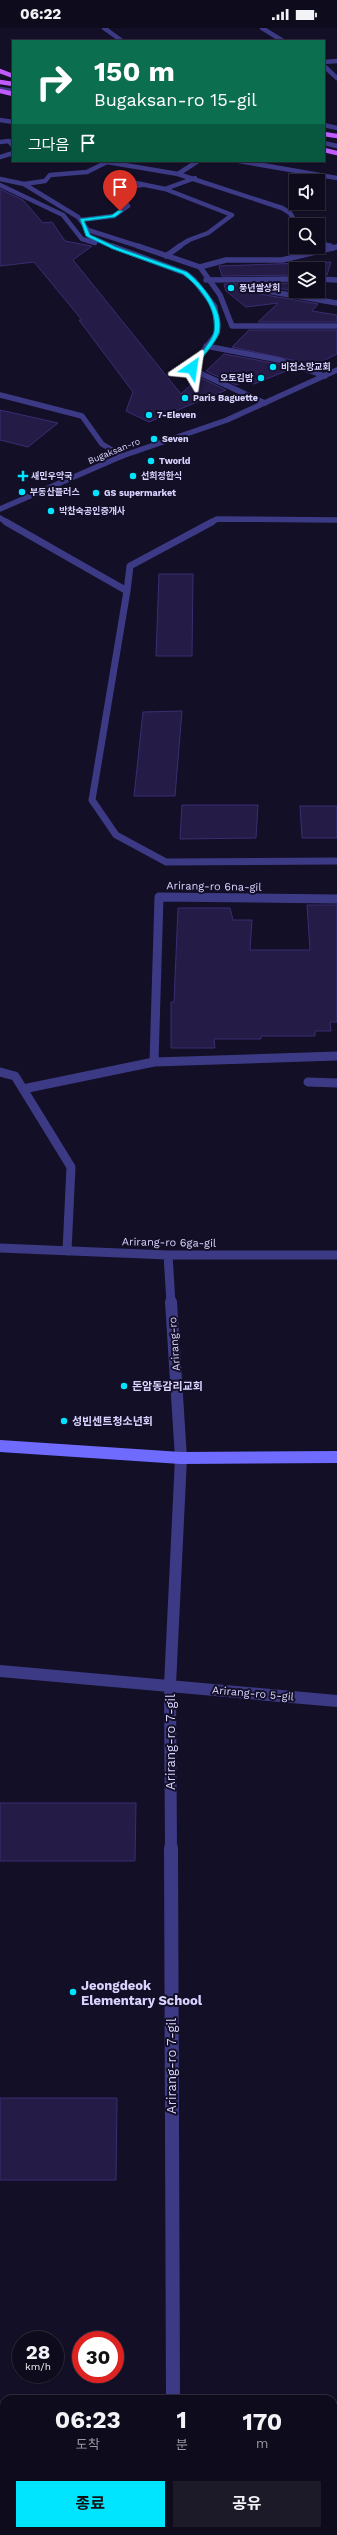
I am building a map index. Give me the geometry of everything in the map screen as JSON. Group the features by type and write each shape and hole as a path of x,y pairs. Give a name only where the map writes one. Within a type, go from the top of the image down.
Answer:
{"main road":[{"path":"0,71 12,76"},
{"path":"0,82 12,84"},
{"path":"1,90 12,93"},
{"path":"325,134 337,136"},
{"path":"325,150 337,152"},
{"path":"0,1446 181,1458 238,1459 337,1457"}],"street":[{"path":"104,28 121,40"},
{"path":"262,28 281,40"},
{"path":"325,64 337,61"},
{"path":"325,64 337,69"},
{"path":"325,65 337,78"},
{"path":"1,90 12,88"},
{"path":"0,120 12,122"},
{"path":"325,125 337,128"},
{"path":"325,139 337,141"},
{"path":"0,142 9,141 12,145"},
{"path":"325,143 337,146"},
{"path":"0,157 12,153"},
{"path":"0,179 24,184 45,181 50,175 87,172 107,162 195,178 287,210 292,218"},
{"path":"178,174 196,162"},
{"path":"245,162 337,178"},
{"path":"165,189 195,178"},
{"path":"133,182 165,189 232,216 208,233 189,240 166,256"},
{"path":"0,184 66,216 82,239 115,248"},
{"path":"24,184 81,220 86,227 88,235 92,239 185,273 194,280 215,310 217,333 193,365 193,370 265,403"},
{"path":"81,220 114,216 128,206 114,189 142,184"},
{"path":"86,227 100,235 200,267 212,280 226,304 233,327 337,326"},
{"path":"325,243 335,247"},
{"path":"200,267 226,260 282,260 335,247"},
{"path":"194,280 241,281 289,279"},
{"path":"325,279 337,280"},
{"path":"241,281 261,290 337,303"},
{"path":"206,346 279,360 325,376"},
{"name":"Bugaksan-ro","path":"0,509 122,456 227,420 337,370"},
{"path":"0,395 82,416 102,444 122,456"},
{"path":"0,518 127,591"},
{"path":"337,520 217,519 130,566 92,800 116,835 166,862 337,861"},
{"name":"Arirang-ro 6na-gil","path":"154,1062 160,897 337,899"},
{"path":"23,1089 154,1062 337,1056"},
{"path":"0,1072 15,1076 72,1167 67,1251"},
{"path":"308,1082 337,1083"},
{"name":"Arirang-ro 6ga-gil","path":"0,1248 168,1255 337,1255"},
{"name":"Arirang-ro","path":"168,1255 181,1458"},
{"name":"Arirang-ro 7-gil","path":"173,2395 170,1685 181,1458"},
{"name":"Arirang-ro 7-gil","path":"0,1671 170,1685"},
{"name":"Arirang-ro 5-gil","path":"170,1685 337,1701"}],"building":[{"path":"0,189 23,200 43,223 52,222 65,241 92,246 73,260 181,394 199,377 226,390 149,422 126,411 133,392 79,320 82,320 34,262 0,266"},
{"path":"325,262 331,262 327,275 325,275"},
{"path":"289,264 289,275 222,276 219,266"},
{"path":"289,283 289,290 257,284"},
{"path":"224,284 238,284 260,294 318,304 312,311 337,315 337,322 258,322 278,303 246,307 226,291"},
{"path":"249,330 337,330 337,354 315,365 232,347"},
{"path":"224,354 278,364 291,369 254,384 244,382 236,385 206,371"},
{"path":"0,410 58,423 28,447 0,440"},
{"path":"159,574 193,574 192,656 156,656"},
{"path":"182,711 175,796 134,796 143,712"},
{"path":"182,805 258,805 256,838 180,839"},
{"path":"300,806 337,806 337,838 302,838"},
{"path":"307,905 337,905 337,1022 330,1022 331,1031 315,1031 315,1036 261,1036 261,1039 214,1039 215,1048 171,1048 171,1002 174,1002 178,908 230,908 233,920 252,920 250,950 310,950"},
{"path":"0,1803 136,1803 135,1861 0,1861"},
{"path":"0,2098 117,2098 116,2180 0,2180"}],"place":[{"name":"풍년쌀상회","path":"231,288"},
{"name":"비전소망교회","path":"273,367"},
{"name":"오토김밥","path":"261,378"},
{"name":"Paris Baguette","path":"185,398"},
{"name":"7-Eleven","path":"149,415"},
{"name":"Seven","path":"154,439"},
{"name":"Tworld","path":"151,461"},
{"name":"새민우약국","path":"23,476"},
{"name":"선희정한식","path":"133,476"},
{"name":"부동산플러스","path":"22,492"},
{"name":"GS supermarket","path":"96,493"},
{"name":"박찬숙공인중개사","path":"51,511"},
{"name":"돈암동감리교회","path":"124,1386"},
{"name":"성빈센트청소년회","path":"64,1421"},
{"name":"Jeongdeok Elementary School","path":"73,1992"}],"route":[{"path":"120,211 114,216 81,220 86,227 88,235 92,239 189,275 215,307 217,333 206,346 192,368"}]}
